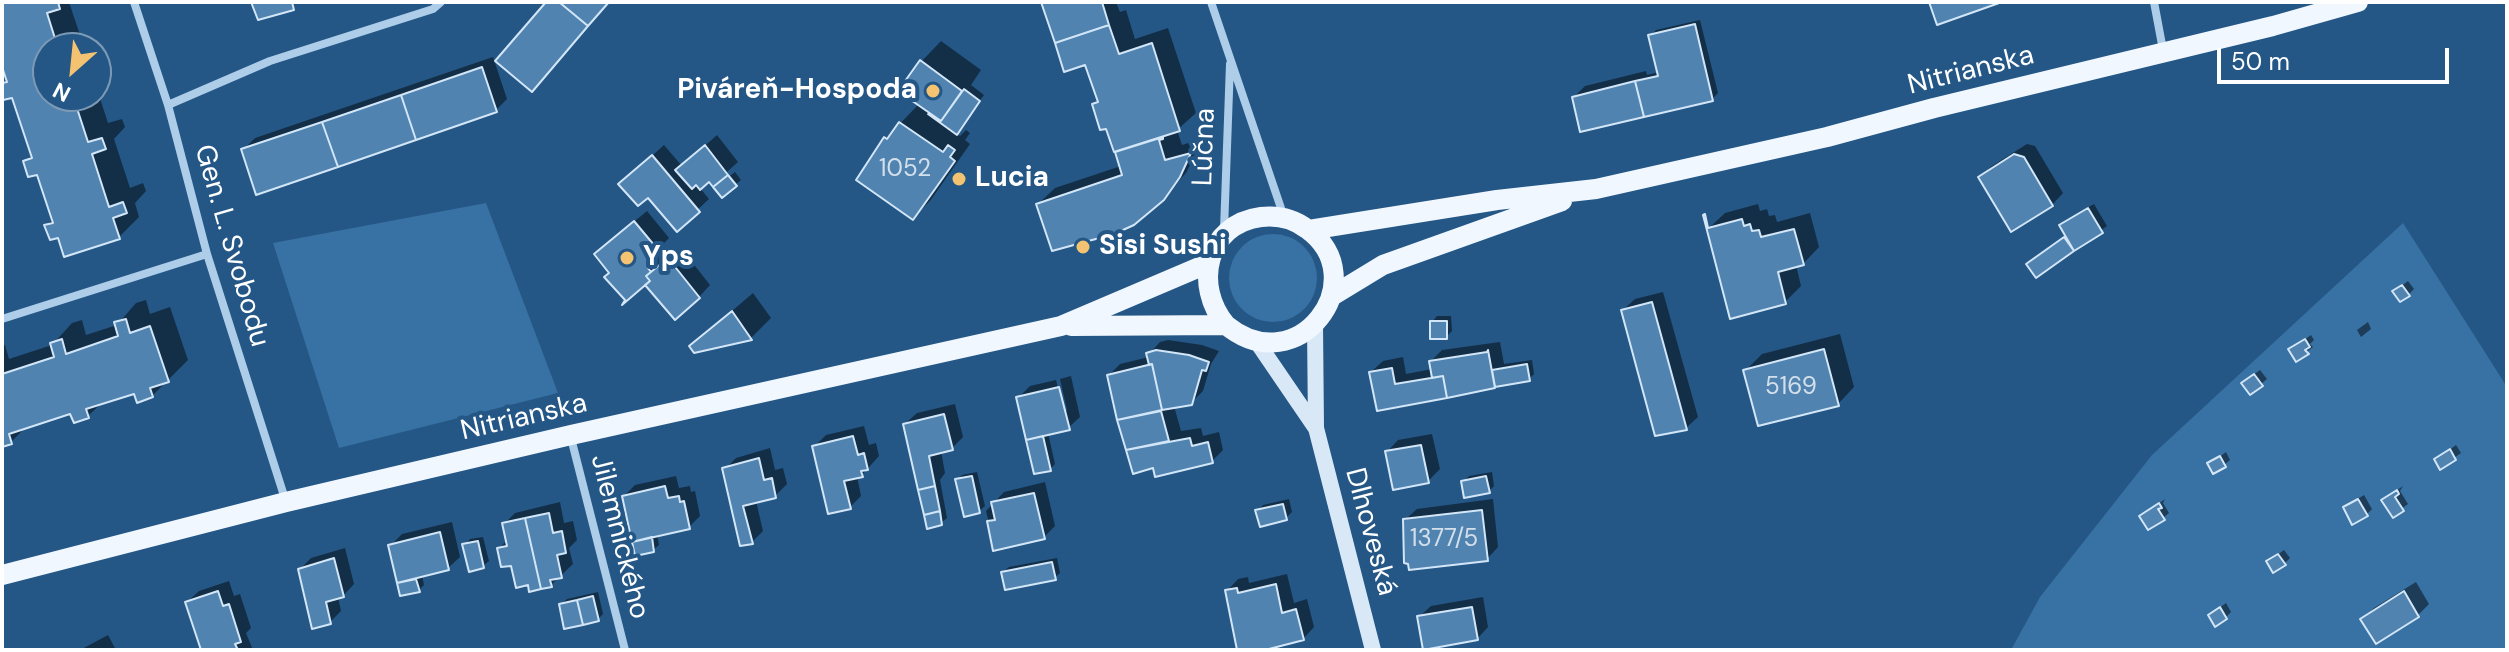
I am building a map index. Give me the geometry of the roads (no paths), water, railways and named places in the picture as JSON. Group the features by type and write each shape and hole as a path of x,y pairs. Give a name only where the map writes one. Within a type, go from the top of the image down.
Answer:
{"main road":[{"name":"Nitrianska","path":"1309,230 1497,200 1596,189 1827,137 2358,2"},
{"name":"Nitrianska","path":"1315,325 1332,296 1383,265 1596,189"},
{"path":"1226,325 1217,315 1208,290 1209,263 1224,237 1234,228 1258,218 1285,218 1318,238 1333,271 1332,296"},
{"name":"Nitrianska","path":"2,575 286,502 1061,326 1209,263"},
{"name":"Nitrianska","path":"1061,326 1226,325 1257,342"},
{"path":"1257,342 1294,339 1315,325"},
{"name":"Dlhoveská","path":"1315,325 1316,428 1373,650"},
{"name":"Dlhoveská","path":"1257,342 1316,428"}],"street":[{"name":"Gen. L. Svobodu","path":"134,2 168,105 207,254 286,502"},
{"path":"168,105 270,61 433,9 441,2"},
{"name":"Lúčna","path":"1211,2 1285,218"},
{"path":"2154,2 2163,51"},
{"name":"Lúčna","path":"1224,237 1230,59"},
{"path":"2,319 207,254"},
{"name":"Jilemnického","path":"571,435 625,650"}],"place":[{"name":"Piváreň-Hospoda","path":"933,91"},
{"name":"Lucia","path":"959,179"},
{"name":"Sisi Sushi","path":"1083,247"},
{"name":"Yps","path":"627,258"}]}
